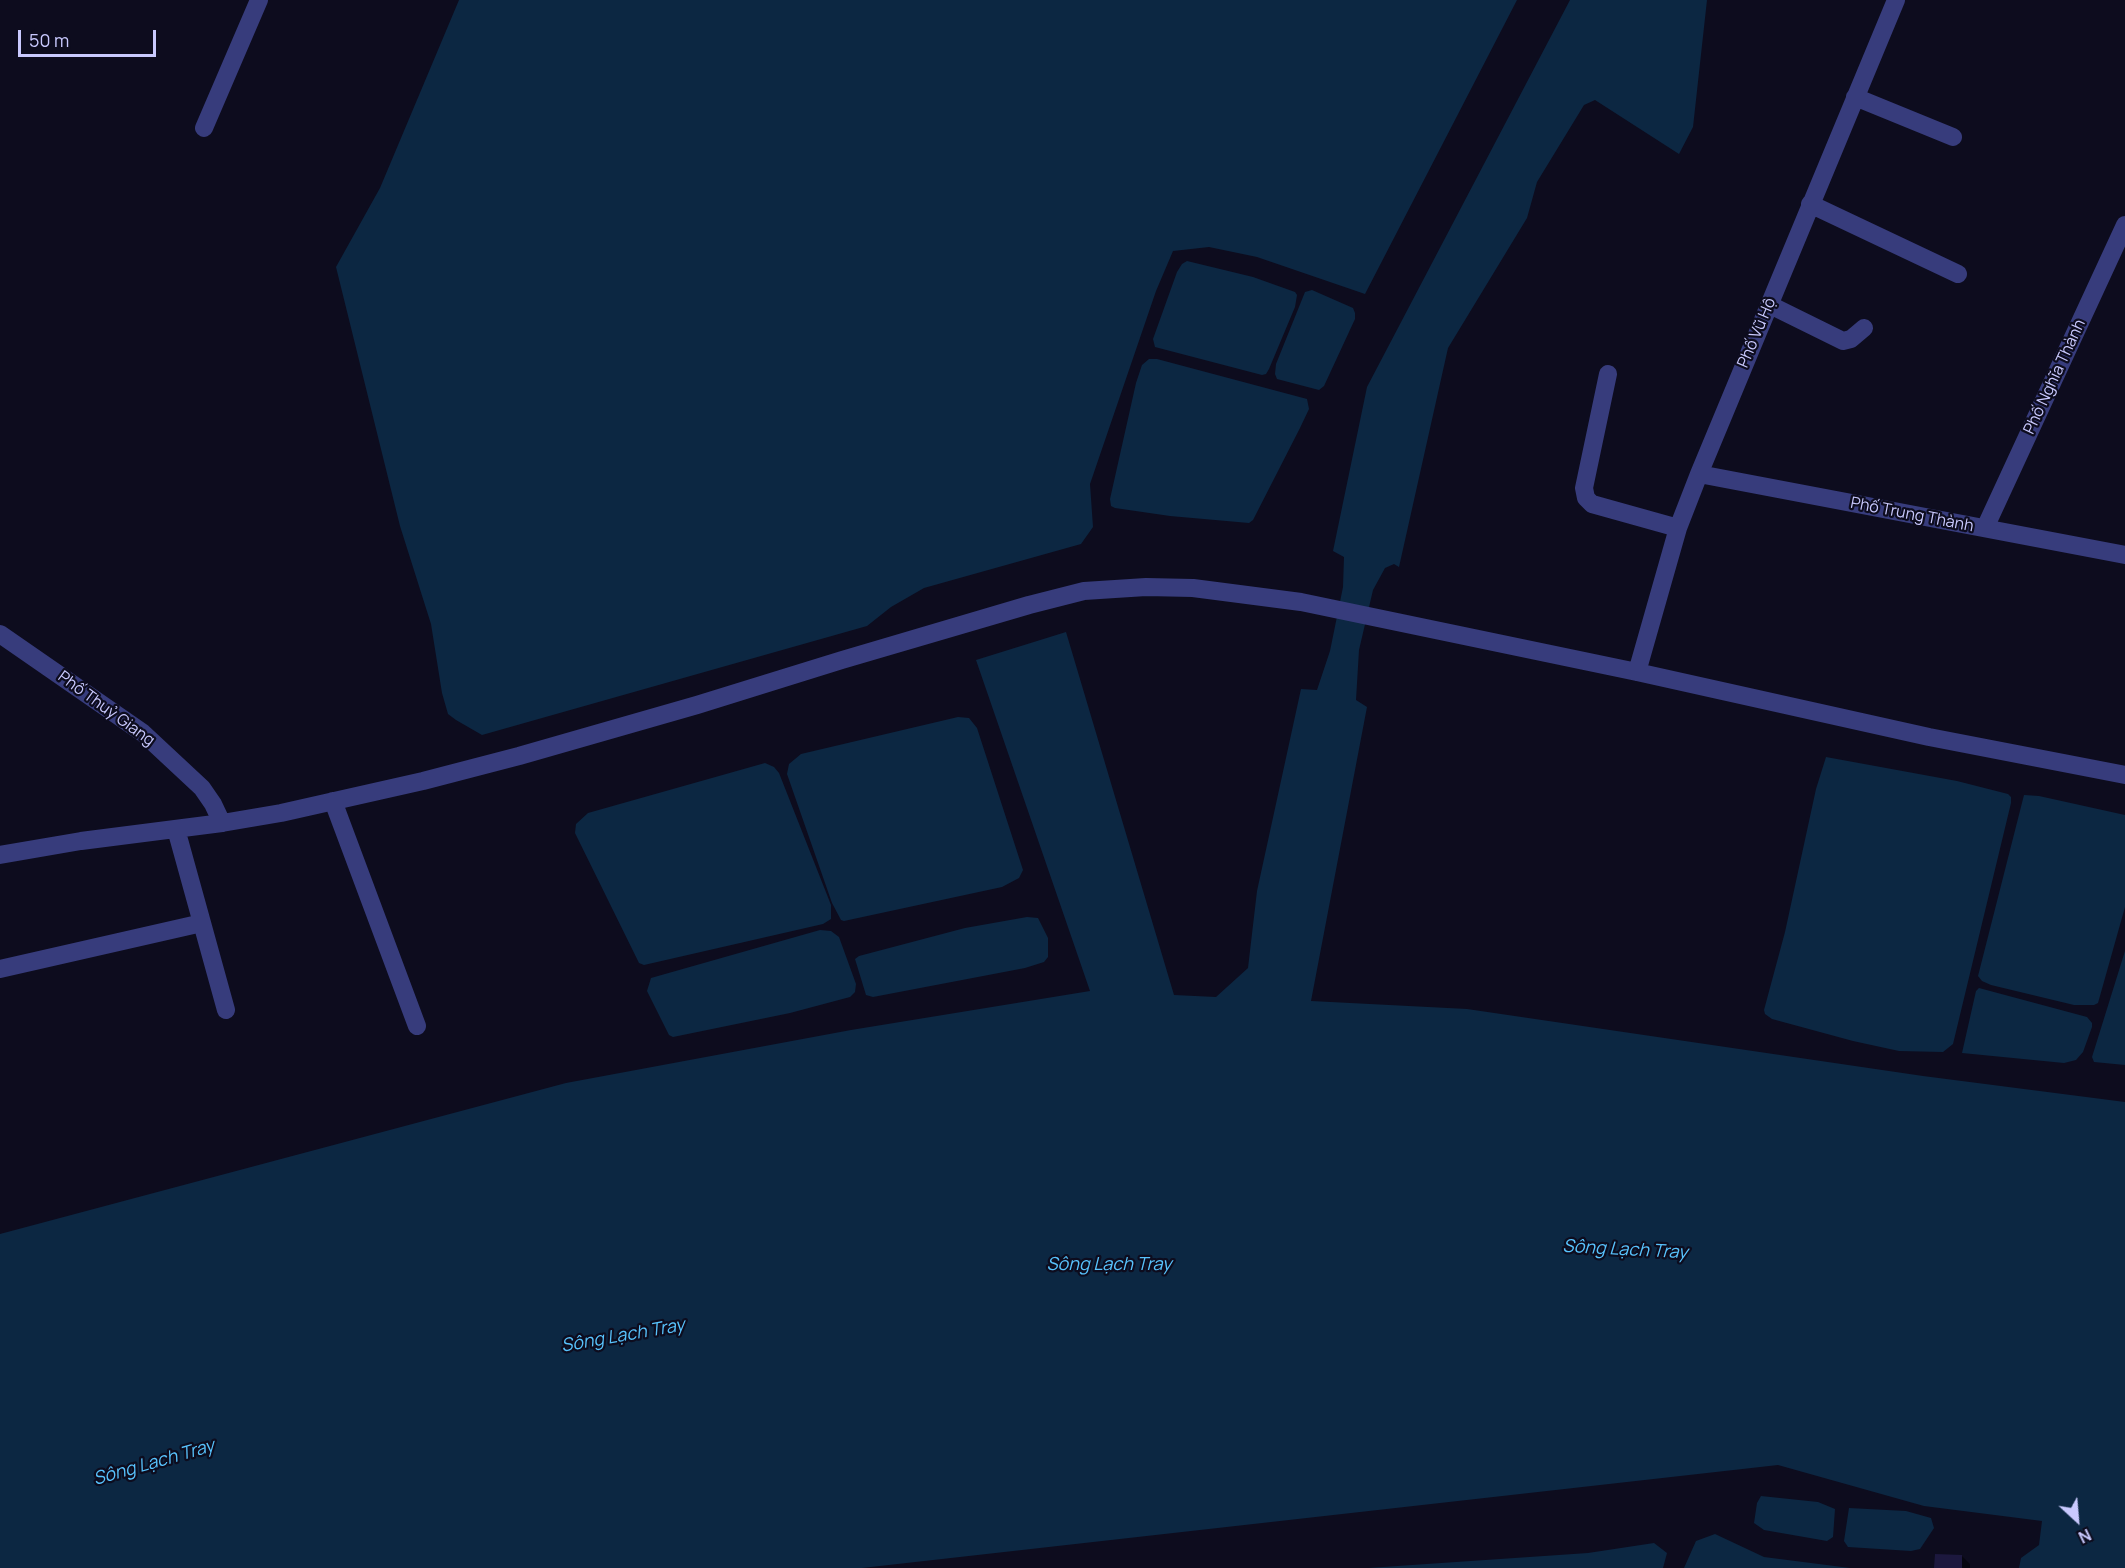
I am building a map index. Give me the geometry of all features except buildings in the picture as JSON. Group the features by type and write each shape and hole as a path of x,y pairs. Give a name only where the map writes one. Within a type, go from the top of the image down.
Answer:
{"street":[{"path":"204,128 259,0"},
{"name":"Phố Vũ Hộ","path":"1637,672 1679,526 1728,400 1896,0"},
{"path":"1855,98 1953,137"},
{"path":"1810,204 1958,274"},
{"name":"Phố Nghĩa Thành","path":"1985,528 2125,225"},
{"path":"1770,304 1843,340 1851,339 1864,328"},
{"path":"1608,374 1584,488 1586,498 1592,504 1679,526"},
{"name":"Phố Trung Thành","path":"1696,482 1985,528 2125,555"},
{"path":"0,855 81,841 222,823 333,801 519,756 1029,605 1084,591 1146,587 1193,588 1301,602 1637,672 1929,737 2125,775"},
{"name":"Phố Thuỷ Giang","path":"0,633 143,733 192,777 213,804 222,823"},
{"path":"333,801 417,1026"},
{"path":"176,829 226,1010"},
{"path":"0,969 202,922"}],"water":[{"path":"459,0 1517,0 1365,294 1257,257 1209,247 1173,251 1156,291 1090,484 1093,527 1081,544 924,588 891,607 867,626 482,735 448,714 442,693 431,624 400,526 336,267 380,188"},
{"name":"Sông Lạch Tray","path":"1570,0 1707,0 1693,127 1679,154 1595,100 1584,105 1537,182 1527,218 1448,348 1399,567 1394,564 1385,568 1373,590 1359,650 1356,700 1367,707 1311,1001 1467,1009 1923,1076 2125,1102 2125,1568 2019,1568 2021,1558 2039,1545 2042,1521 1924,1506 1778,1465 862,1568 0,1568 0,1234 566,1083 851,1030 1090,991 976,660 1066,632 1174,995 1216,997 1248,968 1257,891 1301,689 1317,690 1330,651 1343,587 1344,557 1333,551 1367,387"},
{"path":"1187,261 1253,277 1295,292 1297,295 1295,307 1266,374 1262,375 1155,347 1153,339 1177,272"},
{"path":"1312,290 1353,308 1355,313 1355,319 1324,386 1319,390 1277,379 1275,374 1276,364 1305,292"},
{"path":"1149,359 1157,359 1307,399 1309,409 1253,520 1249,523 1170,516 1111,506 1110,499 1136,383 1142,365"},
{"path":"958,717 969,718 977,728 1023,870 1019,878 1002,887 841,920 832,903 787,774 789,764 801,754"},
{"path":"1826,757 1957,781 2008,794 2011,797 1953,1044 1943,1052 1899,1051 1772,1019 1765,1014 1764,1010 1785,932 1816,789"},
{"path":"765,763 774,767 779,773 831,905 831,919 823,924 644,965 639,963 575,833 576,824 588,813"},
{"path":"2024,795 2039,796 2125,815 2125,907 2098,1003 2094,1005 2074,1005 1991,985 1982,981 1978,976"},
{"path":"1027,917 1038,918 1048,938 1048,957 1044,962 1025,968 873,997 866,995 855,959 859,956 965,928"},
{"path":"820,930 831,931 839,937 856,984 855,992 850,997 790,1013 673,1037 669,1035 647,991 651,978"},
{"path":"2125,951 2125,1065 2094,1062 2092,1057"},
{"path":"1979,988 2087,1017 2092,1027 2083,1052 2076,1060 2064,1063 1962,1053 1976,991"},
{"path":"1761,1496 1818,1502 1835,1509 1833,1537 1827,1541 1764,1530 1754,1523 1757,1503"},
{"path":"1849,1508 1906,1511 1931,1518 1934,1528 1920,1549 1911,1551 1848,1547 1844,1541"},
{"path":"1715,1534 1764,1557 1850,1568 1684,1568 1696,1541"},
{"path":"1654,1543 1667,1553 1663,1568 1368,1568 1588,1553"}]}
